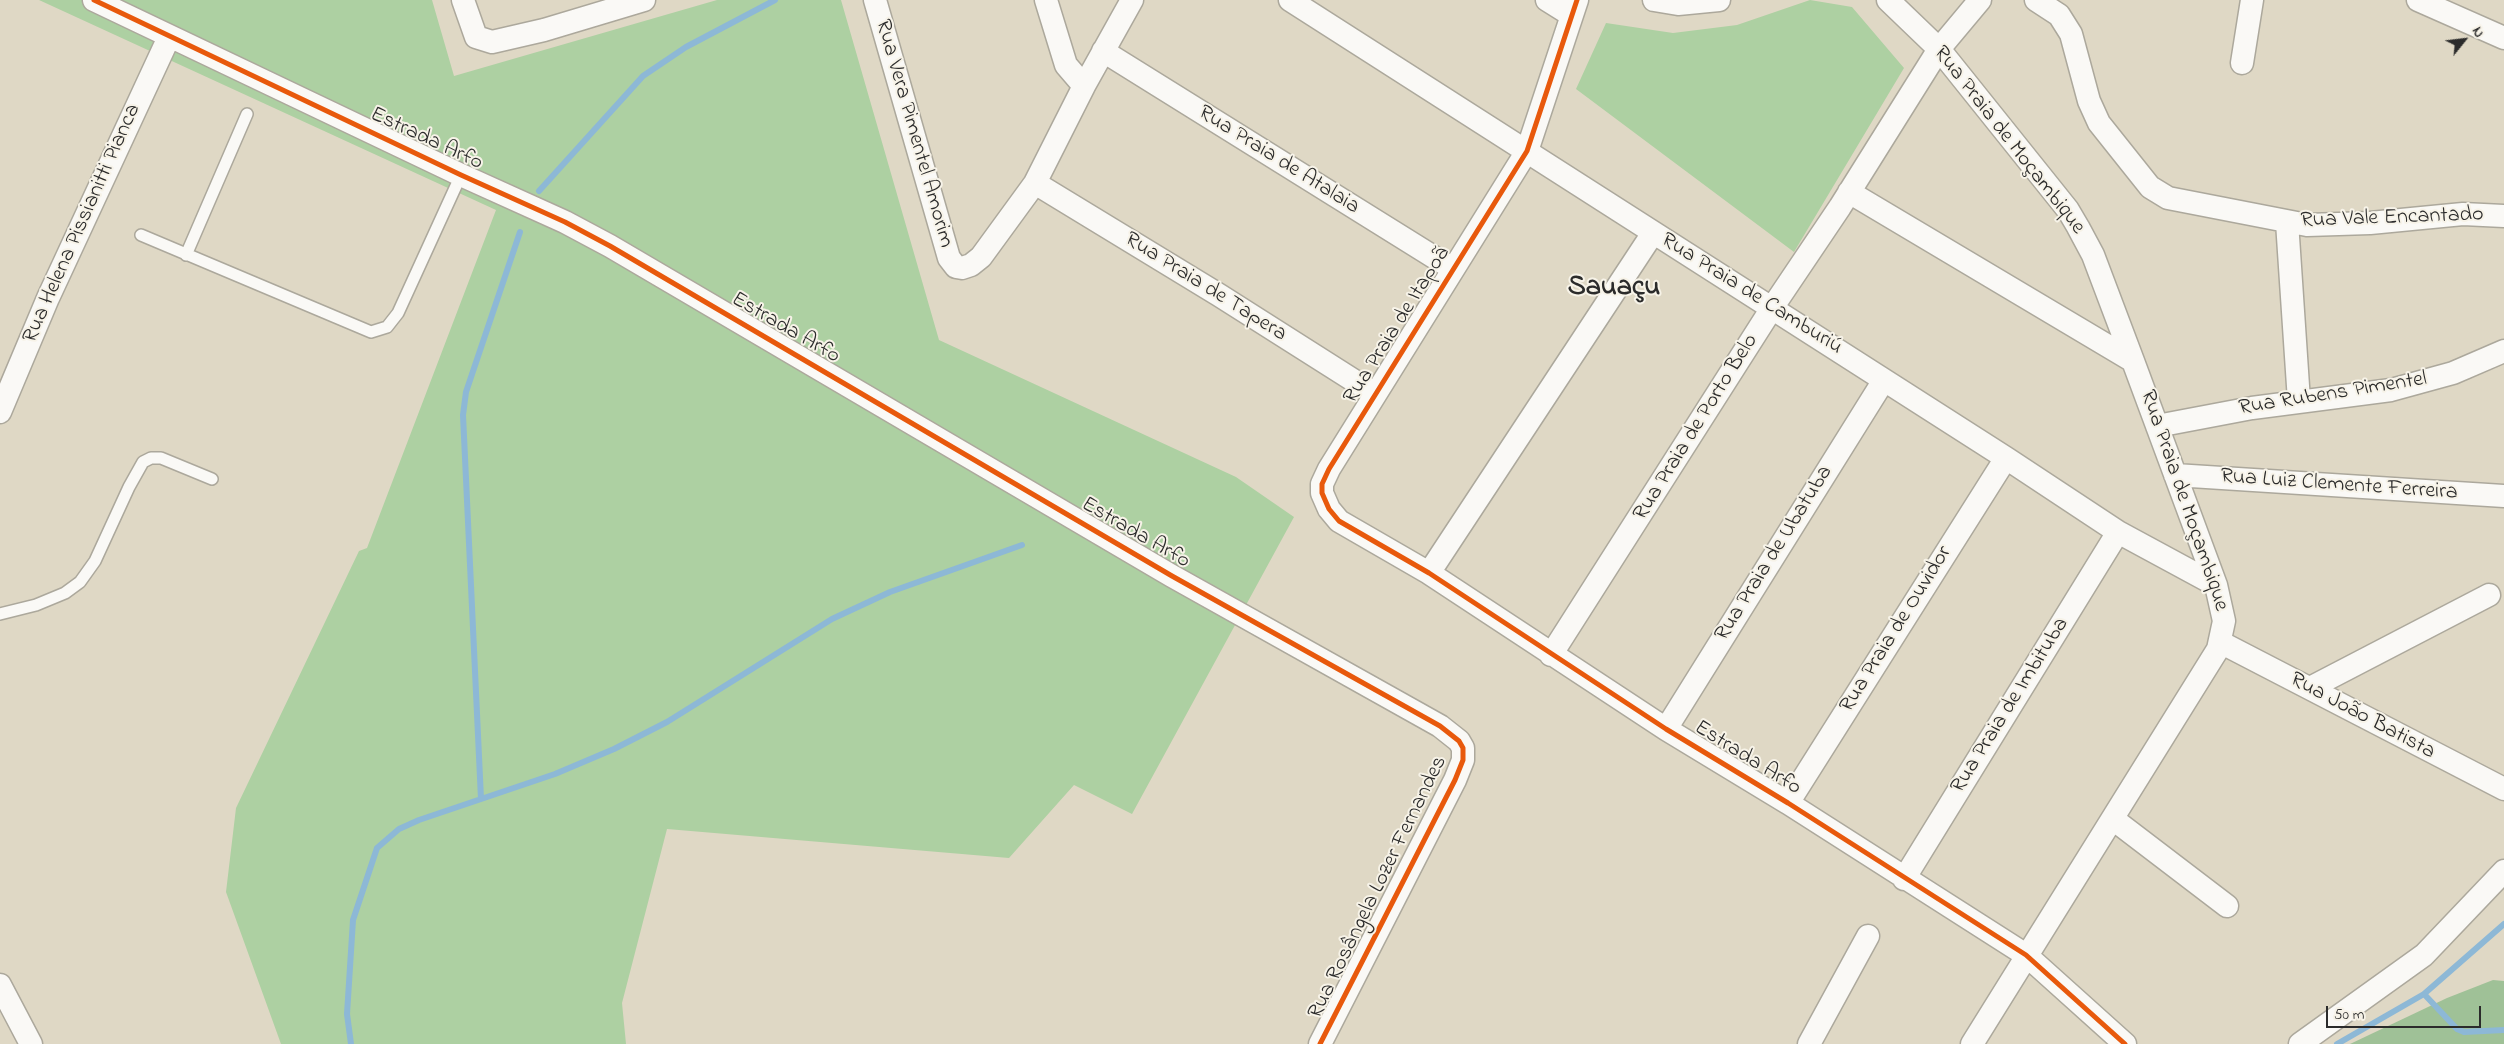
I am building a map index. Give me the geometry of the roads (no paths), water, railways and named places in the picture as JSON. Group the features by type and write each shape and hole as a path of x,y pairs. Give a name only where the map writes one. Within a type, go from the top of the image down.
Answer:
{"street":[{"name":"Estrada Arfo","path":"94,0 461,175 565,222 610,246 1172,576 1440,726"},
{"path":"466,9 476,37 492,42 544,30 644,0"},
{"name":"Rua Vera Pimentel Amorim","path":"875,0 949,258 956,267 962,268 971,265 981,256 1035,183"},
{"path":"1046,0 1066,65 1084,86"},
{"path":"1035,183 1084,86 1132,0"},
{"name":"Rua Praia de Camburiú","path":"1290,0 2006,458 2118,532 2216,585"},
{"path":"1547,0 1574,8"},
{"path":"1654,0 1678,4 1719,0"},
{"name":"Rua Praia de Moçambique","path":"1888,0 1939,49 2073,219 2093,255 2216,585 2224,621 2218,649 1972,1044"},
{"name":"Rua Praia de Porto Belo","path":"1551,654 1939,49 1980,0"},
{"name":"Rua Vale Encantado","path":"2036,0 2059,15 2071,34 2089,101 2100,123 2150,187 2168,198 2307,225 2344,224 2463,214 2504,216"},
{"path":"2242,63 2252,0"},
{"path":"2418,0 2504,38"},
{"name":"Rua Praia de Itapoã","path":"1339,521 1325,502 1322,484 1375,394 1527,151 1574,8"},
{"name":"Rua Helena Pissianitti Pianca","path":"0,412 48,298 169,37"},
{"name":"Rua Praia de Atalaia","path":"1104,51 1452,269"},
{"name":"Rua Praia de Tapera","path":"1035,183 1219,295 1375,394"},
{"path":"1849,192 2134,361"},
{"path":"2287,222 2298,402"},
{"path":"1429,573 1654,233"},
{"name":"Rua Rubens Pimentel","path":"2157,426 2298,402 2391,390 2421,383 2504,351"},
{"name":"Rua Praia de Ubatuba","path":"1666,729 1884,380"},
{"name":"Rua Praia de Ouvidor","path":"1788,803 2006,458"},
{"name":"Rua Luiz Clemente Ferreira","path":"2175,475 2504,496"},
{"name":"Estrada Arfo","path":"1339,521 1429,573 1666,729 1788,803 1904,879 2026,955 2125,1044"},
{"name":"Rua Praia de Imbituba","path":"1904,879 2118,532"},
{"path":"2310,688 2489,595"},
{"name":"Rua João Batista","path":"2220,642 2504,789"},
{"name":"Rua Rosângela Lozer Fernandes","path":"1320,1044 1455,780 1463,760 1463,748 1459,741 1440,726"},
{"path":"2112,819 2227,906"},
{"path":"2300,1044 2424,954 2504,871"},
{"path":"1809,1044 1868,936"},
{"path":"0,985 31,1044"}],"lane":[{"path":"186,255 247,114"},
{"path":"141,235 371,332 388,327 398,313 461,175"},
{"path":"0,614 36,605 65,593 80,582 95,561 129,487 144,462 151,458 160,458 212,479"}],"waterway":[{"path":"539,191 643,76 686,47 775,0"},
{"path":"481,799 463,415 466,392 520,232"},
{"path":"351,1044 347,1014 353,920 377,848 399,829 419,820 555,774 614,749 667,722 832,619 890,592 1022,545"},
{"path":"2337,1044 2424,994 2504,924"},
{"path":"2424,994 2457,1029 2464,1032 2504,1030"}],"district":[{"name":"Sauaçu","path":"1614,289"}]}
